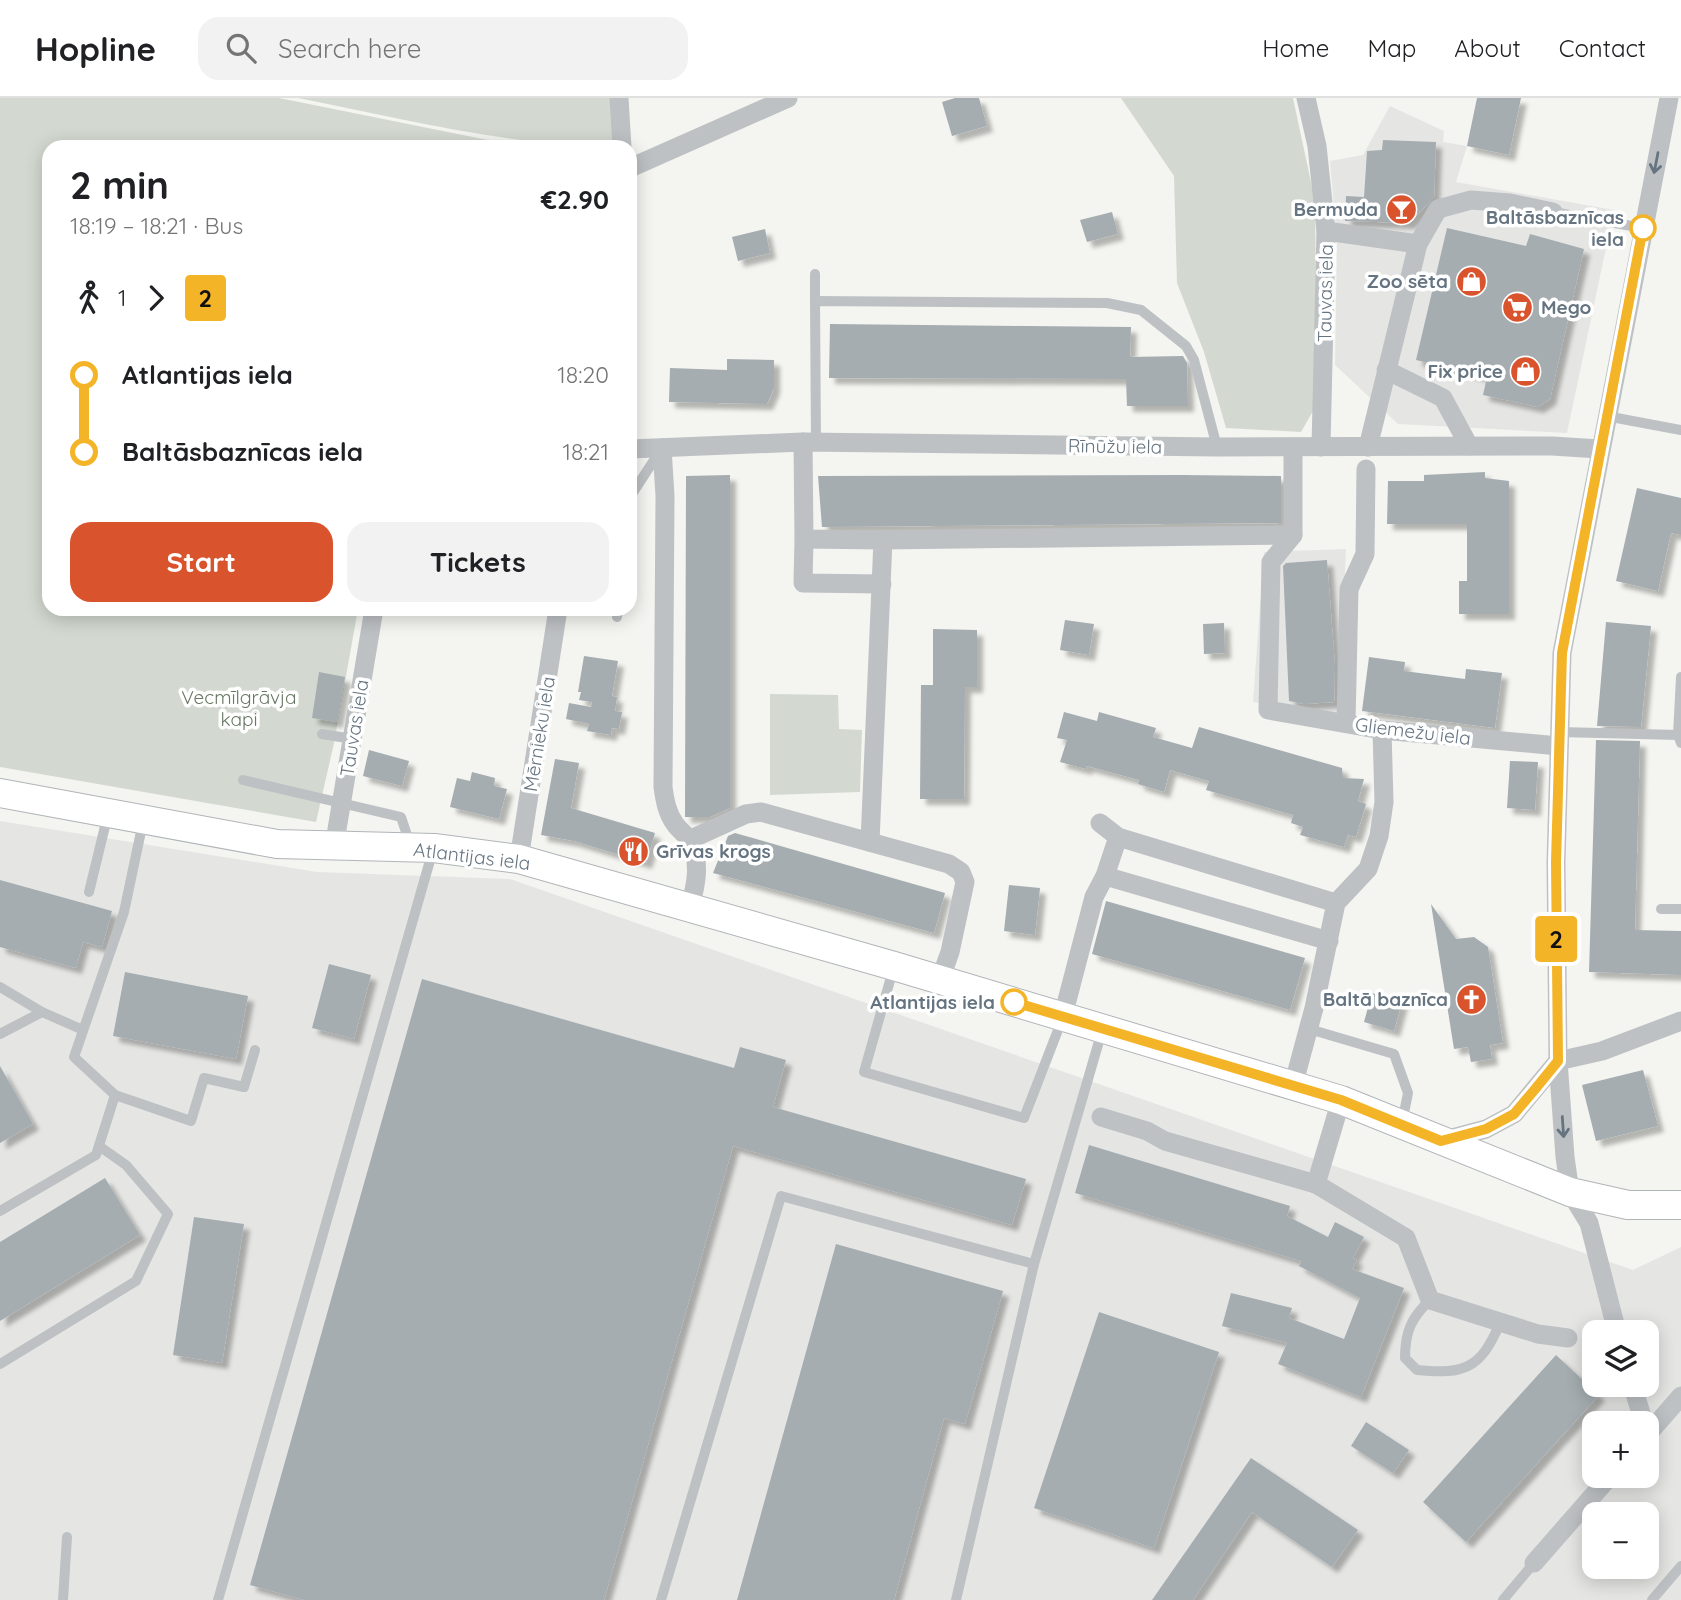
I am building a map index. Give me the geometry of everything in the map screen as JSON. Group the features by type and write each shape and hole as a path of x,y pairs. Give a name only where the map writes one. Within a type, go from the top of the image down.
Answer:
{"main road":[{"name":"Atlantijas iela","path":"0,793 277,844 334,848 423,848 519,859 894,966 1341,1100 1570,1192 1628,1205 1681,1205"}],"street":[{"path":"619,98 622,140"},
{"path":"637,165 788,98"},
{"name":"Tauvas iela","path":"1306,98 1317,146 1326,231 1321,447"},
{"path":"1614,1320 1589,1223 1570,1192 1558,1061 1556,862 1562,653 1669,98"},
{"path":"1368,447 1418,244 1438,209 1471,200 1510,203 1553,212"},
{"path":"1326,231 1418,244"},
{"path":"1387,370 1443,398 1469,446"},
{"path":"809,443 803,583 882,584"},
{"name":"Rīnūžu iela","path":"637,449 809,443 1600,449"},
{"path":"804,539 1293,535 1293,447"},
{"path":"662,448 665,496 663,787 666,808 674,824 689,840 697,880 690,907"},
{"path":"1346,723 1349,589 1366,554 1366,469"},
{"name":"Gliemežu iela","path":"1293,535 1271,562 1268,710 1382,730 1559,739"},
{"path":"870,842 883,540"},
{"name":"Tauvas iela","path":"334,848 373,616"},
{"name":"Mērnieku iela","path":"519,859 557,616"},
{"path":"1293,1086 1309,1029 1336,903 1368,869 1379,836 1384,802 1382,730"},
{"path":"689,840 746,814 761,812 949,864 961,872 965,882 940,980"},
{"path":"1100,823 1118,837 1336,903"},
{"path":"1063,1016 1094,897 1105,876 1118,837"},
{"path":"1105,876 1329,941"},
{"path":"1441,1141 1486,1129 1514,1114 1558,1061 1602,1051 1681,1021"},
{"path":"1316,1184 1341,1100"},
{"path":"1101,1117 1147,1131 1165,1141 1316,1184 1406,1238 1430,1300 1538,1334 1568,1338"},
{"path":"1659,1421 1681,1396"},
{"path":"1534,1563 1600,1488"}],"lane":[{"path":"1553,212 1643,228"},
{"path":"809,443 815,274"},
{"path":"816,302 1107,303 1140,310 1190,352 1217,447"},
{"path":"1606,416 1681,430"},
{"path":"637,486 662,448"},
{"path":"1559,739 1679,739 1681,677"},
{"path":"322,734 352,739"},
{"path":"218,1600 423,848 401,817 243,780"},
{"path":"89,892 108,813"},
{"path":"143,820 124,912 74,1057 115,1095 191,1121 204,1078 244,1087 255,1049"},
{"path":"1661,909 1681,909"},
{"path":"894,966 864,1072 1024,1118 1063,1016"},
{"path":"0,987 42,1012 83,1030"},
{"path":"0,1034 42,1012"},
{"path":"956,1600 1034,1264 1103,1029"},
{"path":"1309,1029 1394,1054 1408,1093 1402,1123"},
{"path":"0,1211 96,1155 115,1095"},
{"path":"0,1364 136,1281 168,1214 126,1165 99,1146"},
{"path":"661,1600 781,1196 1034,1264"},
{"path":"1430,1300 1413,1316 1405,1337 1405,1357 1417,1370 1442,1373 1469,1368 1488,1352 1500,1323"},
{"path":"63,1600 67,1537"},
{"path":"1505,1599 1534,1563"},
{"path":"1652,1600 1681,1566"}],"shaded area":[{"path":"1390,106 1444,131 1443,142 1467,146 1456,182 1614,210 1567,433 1398,424 1335,365 1337,242 1330,161 1363,155"},
{"path":"1346,549 1339,717 1253,702 1264,552"},
{"path":"0,821 317,872 510,879 1633,1270 1681,1247 1681,1600 0,1600"}],"green space":[{"name":"Vecmīlgrāvja kapi","path":"0,98 279,98 487,140 42,140 42,616 357,616 334,743 316,822 0,767"},
{"path":"298,98 619,98 622,140 525,140 419,123"},
{"path":"1121,98 1293,98 1315,201 1317,404 1301,432 1226,428 1204,352 1177,283 1174,176"},
{"path":"770,694 838,695 839,729 862,730 860,792 770,795"}],"building":[{"path":"955,98 979,98 987,126 952,136 942,102"},
{"path":"1477,98 1521,98 1509,155 1467,146"},
{"path":"1383,140 1436,142 1434,197 1409,223 1345,221 1346,196 1364,197 1367,151 1382,150"},
{"path":"1112,212 1118,234 1087,242 1080,220"},
{"path":"1447,228 1526,246 1530,234 1584,249 1550,399 1538,407 1483,395 1487,377 1416,360"},
{"path":"765,229 770,253 738,261 732,237"},
{"path":"830,324 1131,327 1130,357 1183,356 1187,363 1188,406 1127,406 1126,379 829,378"},
{"path":"727,359 774,360 774,388 767,404 669,402 670,368 727,370"},
{"path":"1485,472 1485,478 1509,481 1509,614 1459,614 1459,581 1467,581 1467,524 1387,524 1388,481 1424,481 1424,475"},
{"path":"730,475 730,808 710,817 685,817 686,476"},
{"path":"818,476 1281,476 1281,523 822,527"},
{"path":"1637,488 1681,498 1681,535 1671,533 1658,591 1616,581"},
{"path":"1327,560 1335,667 1334,702 1304,704 1289,701 1283,566 1286,563"},
{"path":"1065,620 1094,624 1089,655 1060,650"},
{"path":"1606,622 1651,626 1641,727 1597,726"},
{"path":"1224,623 1225,653 1204,654 1203,624"},
{"path":"933,629 977,630 977,687 965,687 964,799 920,799 921,685 933,685"},
{"path":"584,656 618,661 612,696 617,697 615,711 622,712 619,729 612,728 611,735 587,731 589,724 566,719 569,703 591,707 592,702 579,700"},
{"path":"1369,657 1405,662 1404,671 1465,679 1466,669 1502,673 1495,728 1362,711"},
{"path":"319,672 345,677 337,722 312,718"},
{"path":"1064,712 1097,721 1099,712 1156,728 1153,737 1192,748 1199,727 1342,768 1343,778 1364,779 1358,801 1366,804 1356,837 1348,835 1344,847 1300,835 1303,827 1291,823 1293,815 1206,790 1209,781 1170,770 1164,792 1138,784 1139,780 1060,762 1067,740 1057,738"},
{"path":"1596,740 1640,741 1635,930 1681,931 1681,975 1589,972"},
{"path":"369,750 409,761 402,786 363,776"},
{"path":"555,759 579,763 571,808 655,833 646,863 574,841 541,835"},
{"path":"1510,761 1538,762 1535,810 1507,808"},
{"path":"472,772 495,778 494,786 507,789 499,819 450,807 457,778 470,781"},
{"path":"735,833 945,893 934,933 713,873 728,836"},
{"path":"0,880 112,911 102,947 83,942 76,968 0,947"},
{"path":"1009,885 1040,888 1035,935 1004,931"},
{"path":"1106,901 1305,958 1290,1010 1092,954"},
{"name":"Baltā baznīca","path":"1431,904 1456,939 1474,937 1488,947 1503,1043 1490,1045 1492,1059 1471,1062 1468,1047 1454,1049"},
{"path":"329,964 371,975 354,1039 312,1028"},
{"path":"125,972 248,996 236,1059 113,1036"},
{"path":"422,979 734,1068 740,1047 786,1060 773,1107 1026,1179 1012,1225 733,1146 604,1600 304,1600 250,1585"},
{"path":"1372,993 1402,1002 1394,1031 1364,1022"},
{"path":"0,1066 33,1124 0,1143"},
{"path":"1643,1070 1658,1126 1596,1141 1582,1085"},
{"path":"1089,1145 1290,1206 1287,1216 1328,1237 1335,1222 1364,1237 1353,1258 1357,1260 1352,1269 1404,1288 1361,1397 1278,1364 1287,1343 1222,1326 1231,1293 1292,1308 1289,1318 1344,1339 1360,1298 1299,1266 1301,1261 1075,1193"},
{"path":"105,1178 140,1235 0,1321 0,1242"},
{"path":"194,1217 244,1224 222,1363 173,1355"},
{"path":"836,1244 1003,1291 965,1424 944,1418 894,1600 737,1600"},
{"path":"1099,1312 1219,1352 1154,1548 1034,1508"},
{"path":"1556,1355 1582,1379 1582,1397 1597,1397 1466,1542 1423,1502"},
{"path":"1366,1422 1409,1450 1393,1473 1351,1446"},
{"path":"1251,1458 1358,1530 1332,1567 1252,1512 1193,1600 1152,1600"}],"bus line":[{"name":"2","path":"1014,1002 1378,1112 1441,1141 1486,1129 1514,1114 1558,1061 1556,862 1562,653 1643,228"}],"place":[{"name":"Bermuda","path":"1401,209"},
{"name":"Baltāsbaznīcas iela","path":"1643,228"},
{"name":"Zoo sēta","path":"1471,281"},
{"name":"Mego","path":"1518,307"},
{"name":"Fix price","path":"1526,371"},
{"name":"Grīvas krogs","path":"633,851"},
{"name":"Baltā baznīca","path":"1471,999"},
{"name":"Atlantijas iela","path":"1014,1002"}]}
